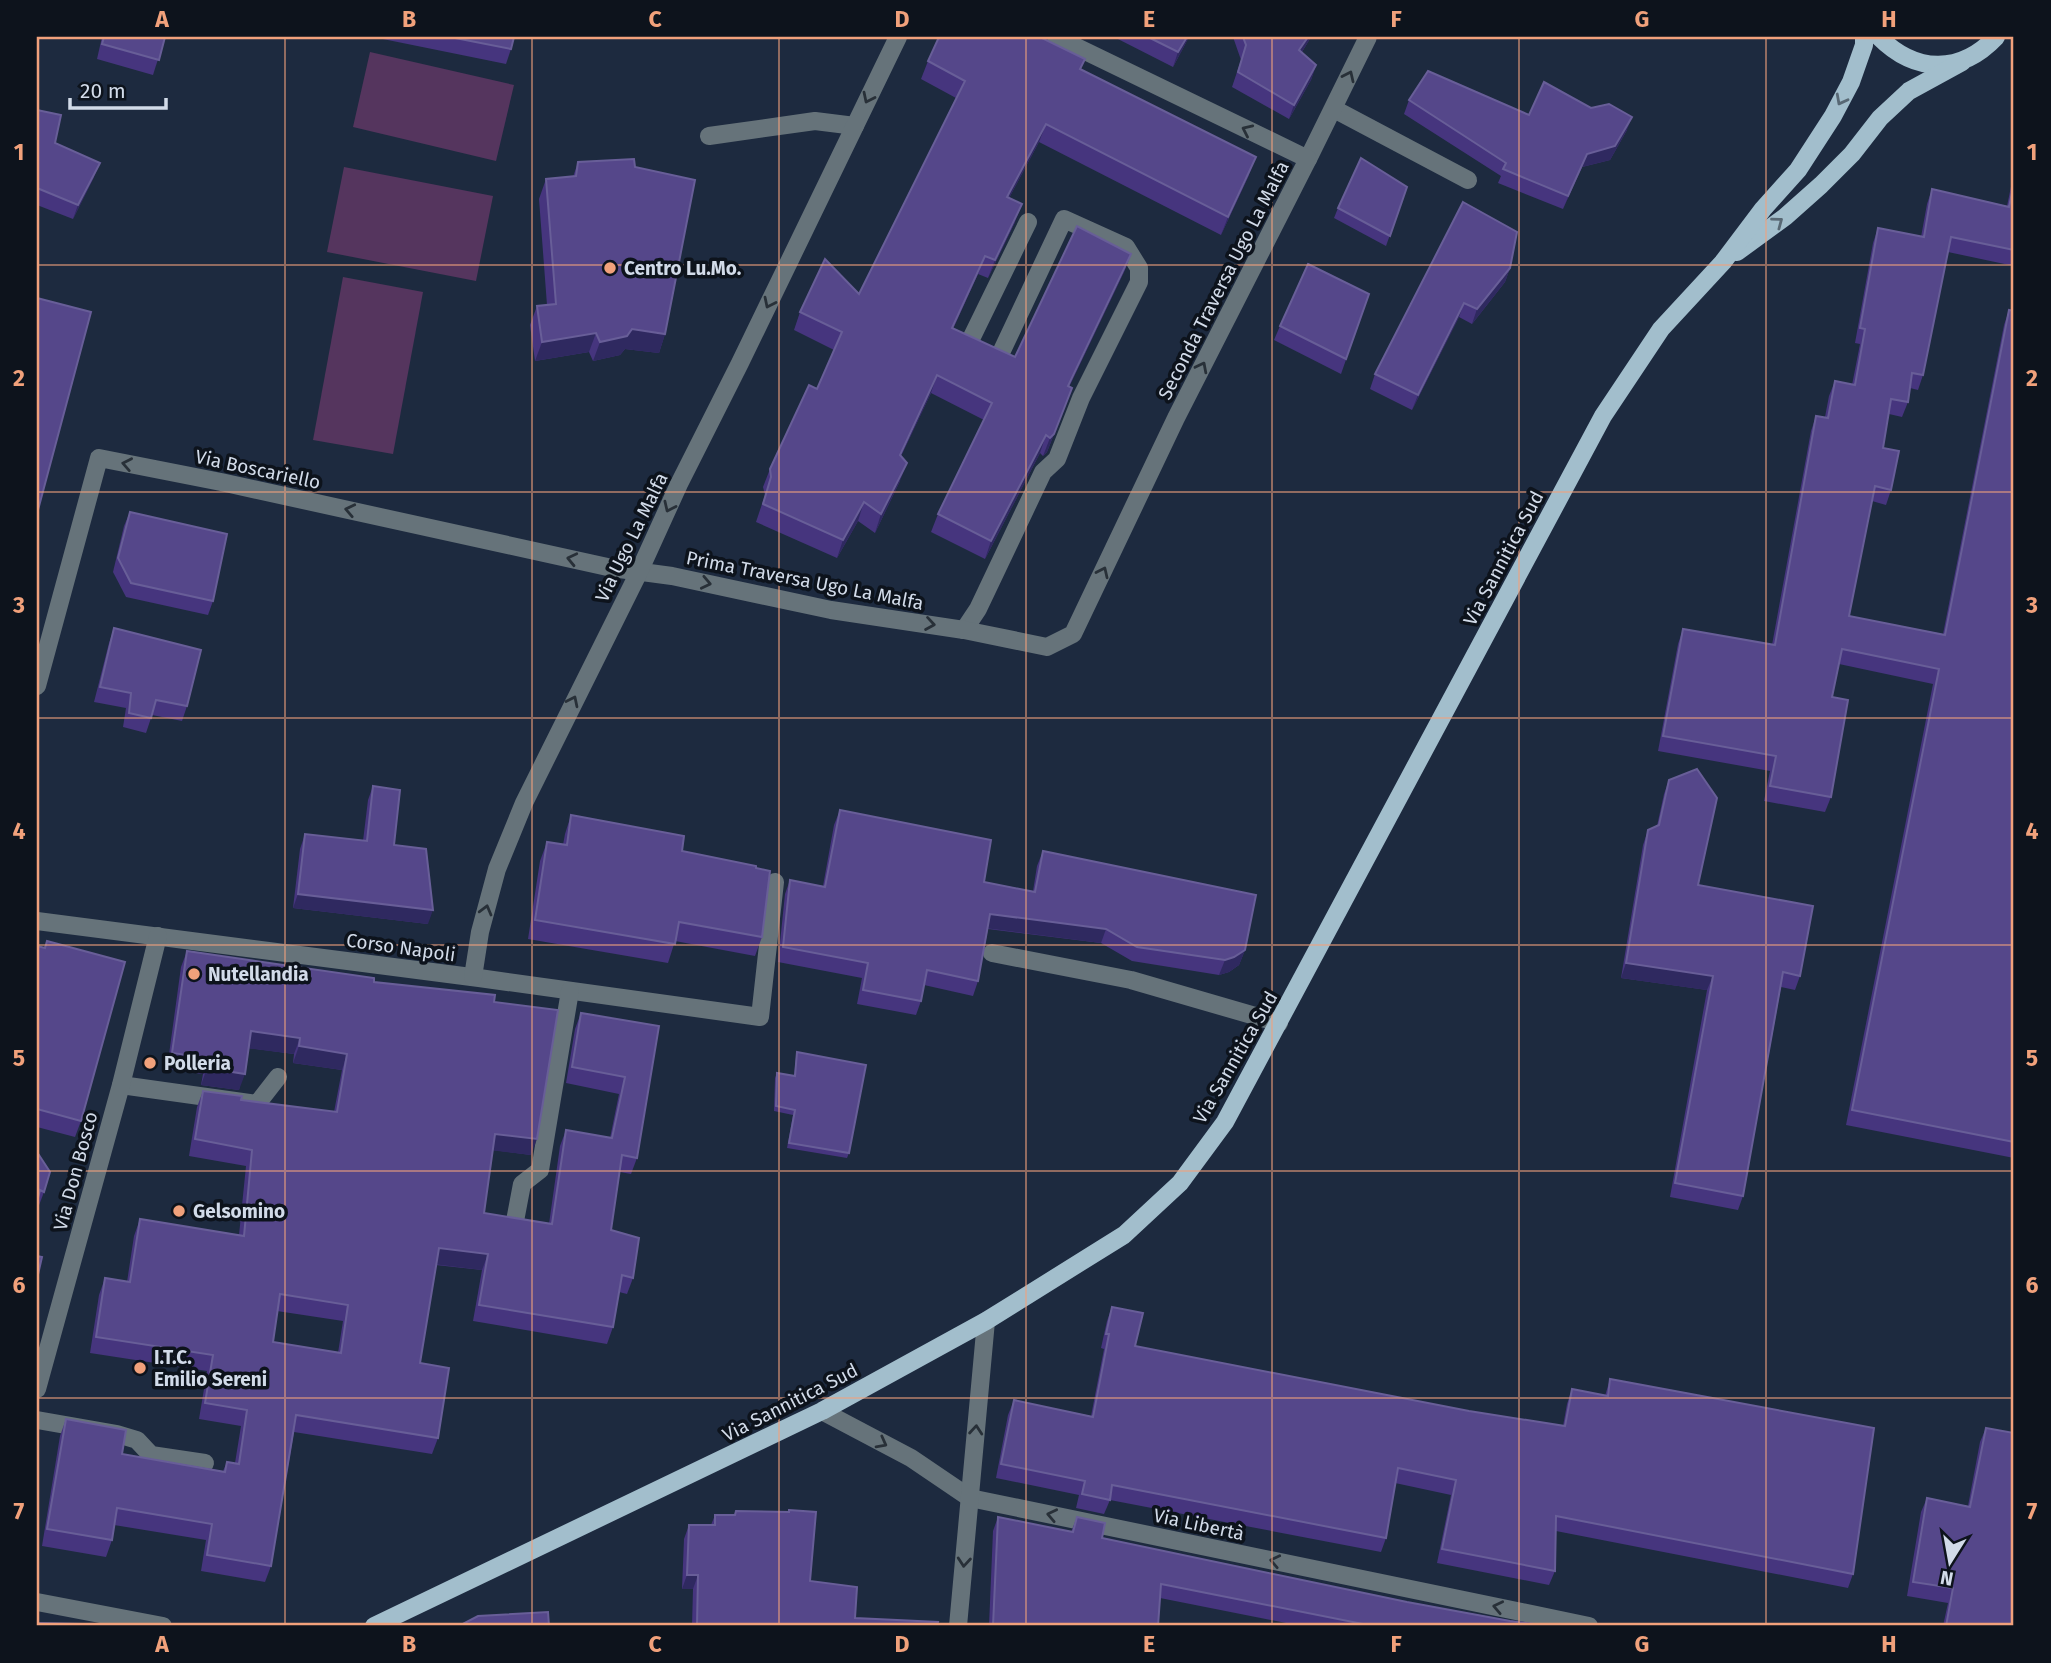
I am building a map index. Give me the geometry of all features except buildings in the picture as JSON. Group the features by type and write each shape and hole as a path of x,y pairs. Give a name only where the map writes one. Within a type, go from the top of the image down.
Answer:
{"main road":[{"name":"Via Sannitica Sud","path":"374,1626 821,1411 986,1321 1124,1235 1180,1182 1225,1122 1603,416 1661,329 1723,262 1763,209 1798,170 1833,116 1851,82 1864,45 1864,37"},
{"path":"1879,37 1893,51 1914,62 1938,65 1962,62"},
{"name":"Via Sannitica Sud","path":"1723,262 1785,217 1821,185 1909,91 1984,49 1996,37"}],"street":[{"name":"Via Ugo La Malfa","path":"473,977 480,932 497,869 524,803 898,37"},
{"name":"Seconda Traversa Ugo La Malfa","path":"1056,37 1308,159 1176,418 1073,634"},
{"path":"1308,159 1368,37"},
{"path":"1334,109 1468,180"},
{"path":"709,135 815,121 855,126"},
{"path":"964,630 978,609 1043,472 1056,459 1081,398 1139,282 1139,268 1126,247 1064,219 998,359 968,345 1028,222"},
{"name":"Via Boscariello","path":"37,686 99,458 639,572"},
{"name":"Prima Traversa Ugo La Malfa","path":"639,572 672,576 831,610 964,630 1047,647 1073,634"},
{"name":"Corso Napoli","path":"37,920 760,1017 775,882"},
{"name":"Via Don Bosco","path":"37,1389 121,1085 158,936"},
{"path":"992,953 1131,980 1279,1023"},
{"path":"515,1221 522,1184 540,1170 570,991"},
{"path":"121,1085 257,1104 278,1077"},
{"path":"958,1626 986,1321"},
{"name":"Via Libertà","path":"821,1411 911,1458 970,1499 1589,1626"},
{"path":"37,1419 137,1440 150,1455 205,1463"},
{"path":"37,1602 163,1626"}],"shaded area":[{"path":"370,52 514,85 496,161 353,127"},
{"path":"344,167 493,196 476,281 327,252"},
{"path":"343,277 423,292 393,454 313,440"}],"place":[{"name":"Centro Lu.Mo.","path":"610,268"},
{"name":"Nutellandia","path":"194,974"},
{"name":"Polleria","path":"150,1063"},
{"name":"Gelsomino","path":"179,1211"},
{"name":"I.T.C. Emilio Sereni","path":"140,1368"}]}
